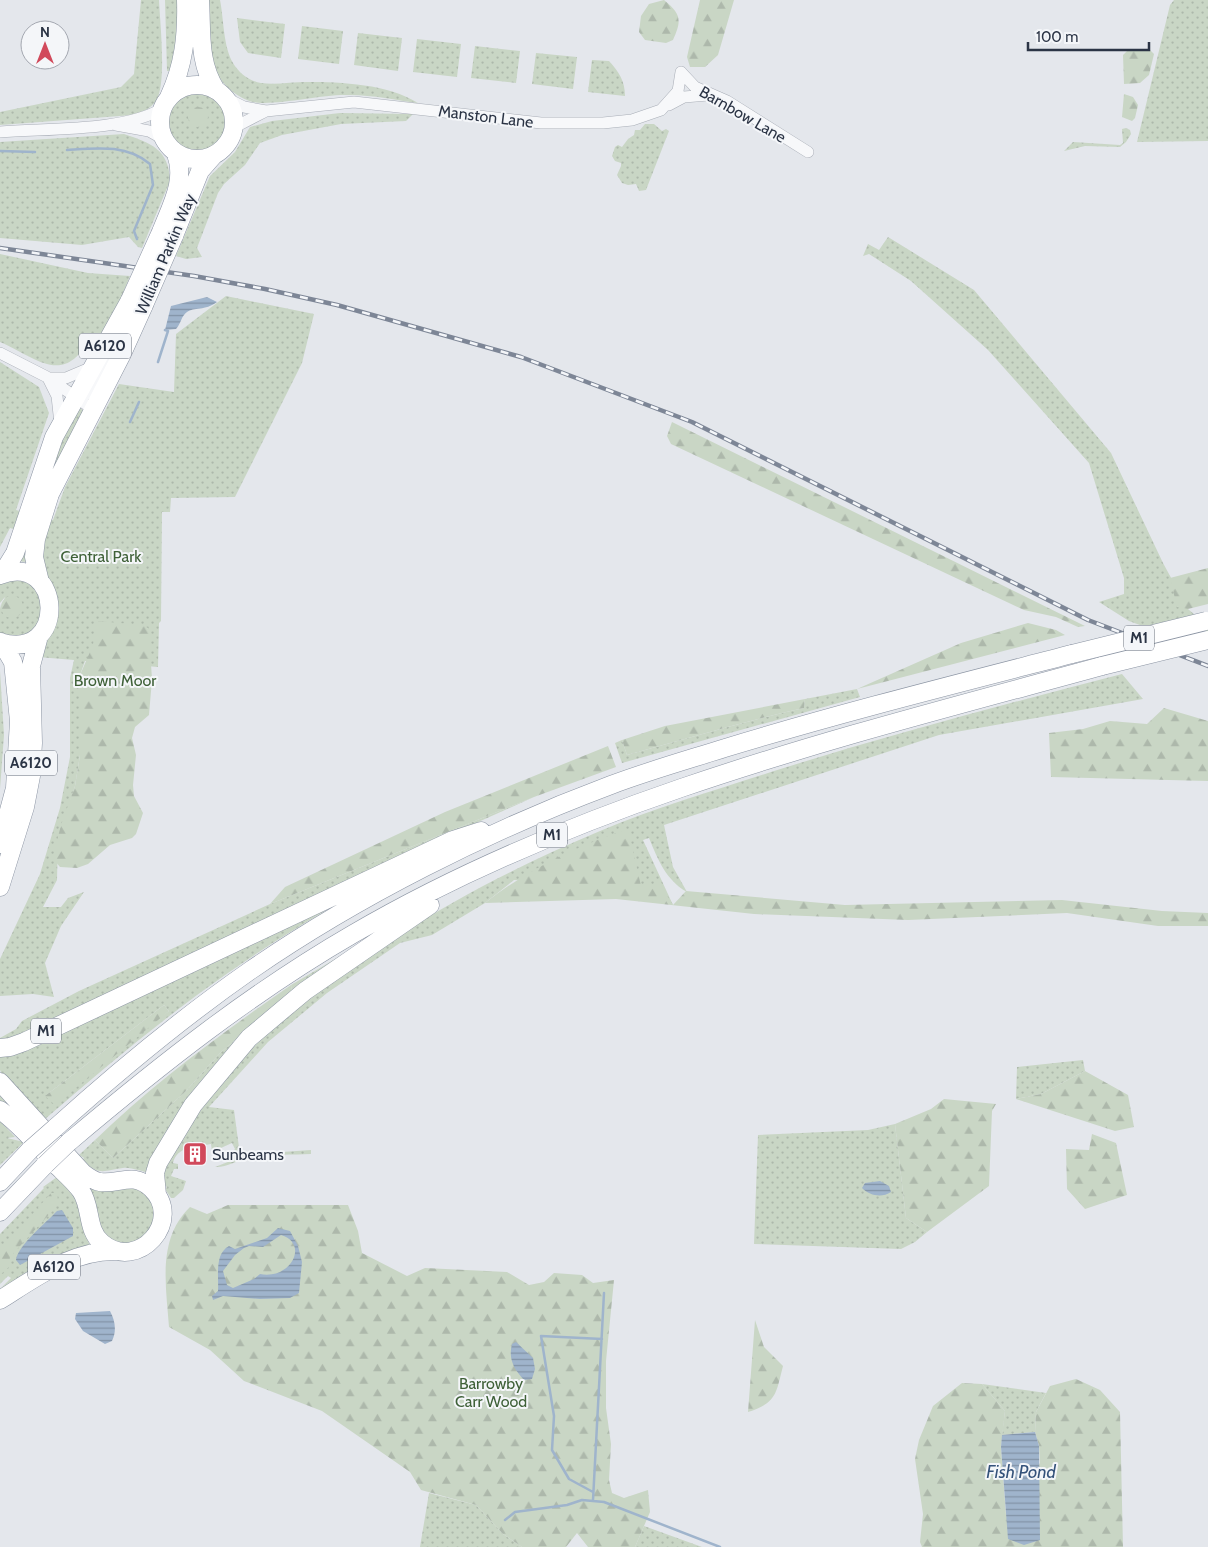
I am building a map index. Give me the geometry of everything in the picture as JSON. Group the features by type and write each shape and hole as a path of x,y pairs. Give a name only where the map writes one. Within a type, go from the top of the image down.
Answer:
{"highway":[{"path":"186,0 186,47 180,71 160,119 170,146 194,159 214,155 230,139 234,117 205,72 202,59 200,0"},
{"path":"166,103 188,86 205,86 220,93"},
{"name":"William Parkin Way","path":"168,234 180,179 179,161 170,146"},
{"name":"William Parkin Way","path":"39,636 50,619 51,609 50,599 40,582 34,557 36,539 83,402 93,366 137,302 168,234 200,172 214,155"},
{"name":"William Parkin Way","path":"1,574 15,553 42,467 60,426 83,402 133,331 137,302"},
{"path":"1,574 22,572 40,582"},
{"name":"M1","path":"0,1182 30,1150 113,1076 251,970 339,916 439,861 611,784 768,735 1072,654 1207,621"},
{"path":"0,642 21,644 39,636"},
{"name":"A6120","path":"0,887 23,816 30,776 33,743 31,666 39,636"},
{"name":"M1","path":"0,1212 69,1142 188,1043 275,982 354,933 448,883 571,827 671,791 774,758 1102,666 1208,640"},
{"name":"A6120","path":"0,642 13,662 16,678 19,730 16,788 0,844"},
{"name":"M1","path":"0,1048 24,1042 453,840 560,806"},
{"name":"M1","path":"156,1195 155,1173 158,1163 193,1105 249,1038 305,991 412,916 571,827"},
{"path":"0,1082 83,1173 100,1182 125,1179 137,1180 148,1186 156,1195 163,1215 156,1236 139,1250 125,1252 116,1251 101,1243 96,1236 81,1191 14,1121 0,1110"},
{"name":"A6120","path":"0,1300 51,1268 80,1256 116,1251"}],"street":[{"name":"Manston Lane","path":"220,93 244,107 266,111 354,102 493,118 584,124 632,120 661,110 678,91 681,72"},
{"name":"Barnbow Lane","path":"681,72 696,87 739,108 808,152"},
{"path":"661,110 684,97 694,94 713,96"},
{"path":"0,132 112,124 148,116 166,103"},
{"name":"Manston Lane","path":"233,128 266,111"},
{"path":"112,124 149,131 170,146"},
{"path":"0,352 46,377 83,402"},
{"path":"46,377 66,378 93,366"},
{"path":"46,377 57,396 61,418 60,426"}],"green space":[{"path":"141,0 159,0 162,52 161,81 156,101 151,106 133,115 0,125 0,112 121,87 134,74"},
{"path":"165,0 181,0 177,47 170,71 167,71"},
{"path":"208,0 220,0 227,49 238,70 252,80 267,84 321,82 364,85 393,92 418,103 354,95 334,95 284,102 262,103 247,100 230,90 221,80 211,62"},
{"path":"664,0 674,9 679,22 673,40 666,43 645,40 639,32 641,16 649,4"},
{"path":"700,0 734,0 718,55 705,67 690,67 687,57"},
{"path":"1174,0 1208,0 1208,141 1137,142 1170,5"},
{"path":"237,18 285,24 281,58 248,53 240,42"},
{"path":"302,26 343,31 339,64 298,59"},
{"path":"358,33 402,38 398,71 354,65"},
{"path":"417,39 461,44 457,77 413,72"},
{"path":"475,46 520,51 516,83 471,78"},
{"path":"1128,50 1150,50 1154,54 1149,75 1140,83 1124,84 1123,55"},
{"path":"536,53 577,57 573,89 532,84"},
{"path":"592,60 609,61 621,77 625,96 588,92"},
{"path":"194,91 214,96 225,106 228,120 225,134 216,146 204,153 189,153 174,143 168,135 166,127 168,111 173,104 178,98"},
{"path":"1124,94 1133,97 1138,105 1135,118 1132,121 1122,117"},
{"path":"194,107 202,107 208,113 208,121 202,127 194,127 188,121 188,113"},
{"path":"340,113 413,114 406,121 341,124 282,135 260,143 245,165 224,184 218,193 197,248 202,257 186,259 176,256 210,176 235,152 250,127 272,121"},
{"path":"645,124 654,124 662,131 666,129 669,131 646,190 639,191 636,184 628,185 622,183 617,175 621,163 615,161 612,156 615,147 618,145 622,147 634,135 635,130 640,130"},
{"path":"1122,129 1130,130 1131,134 1120,147 1085,146 1064,151 1073,142 1120,145 1123,143"},
{"path":"124,134 150,144 157,149 166,161 169,170 170,181 142,248 138,247 129,237 82,245 0,238 0,142"},
{"path":"888,237 974,290 1111,453 1163,563 1188,609 1208,626 1208,650 1129,621 1099,602 1124,594 1124,578 1089,463 988,350 911,281 869,254 863,256 868,244 879,250"},
{"path":"0,254 88,273 130,276 119,303 98,339 92,335 82,351 71,361 61,365 50,365 0,342"},
{"name":"Central Park","path":"226,296 314,314 302,363 235,497 171,498 170,512 162,512 161,621 159,623 158,667 85,661 80,675 80,755 75,786 58,839 57,880 43,907 61,907 68,898 84,892 61,926 45,963 54,997 33,994 0,996 0,959 40,874 60,808 70,757 70,678 74,660 38,657 51,629 26,562 19,561 27,533 10,528 0,547 0,362 39,387 49,413 16,510 32,514 77,406 84,411 36,515 53,520 65,487 119,384 174,392 176,334"},
{"path":"672,422 1085,626 1078,627 1056,617 1024,610 671,444 667,436"},
{"path":"1208,568 1208,604 1188,609 1177,607 1170,578"},
{"path":"16,577 35,584 46,613 27,637 0,636 0,604 1,609 5,597 0,603 0,581"},
{"path":"12,596 20,599 23,607 20,615 12,618 4,615 1,607 4,599"},
{"name":"Brown Moor","path":"97,621 142,625 148,628 152,679 149,715 135,727 132,738 136,755 133,785 134,796 143,813 136,834 132,838 110,845 88,864 77,868 60,867 54,860 54,853 61,825 75,786 80,755 80,675 93,645"},
{"path":"1028,623 1056,630 1065,635 857,689 961,643"},
{"path":"0,671 4,735 0,789"},
{"path":"1122,674 1143,699 939,735 664,825 673,867 687,892 673,882 668,875 659,862 649,838 643,840 673,905 641,886 514,880 485,903 432,935 400,943 327,993 268,1042 209,1107 234,1110 240,1155 311,1150 311,1154 256,1157 215,1167 233,1160 230,1155 235,1149 232,1143 212,1152 211,1144 188,1148 175,1157 173,1163 178,1164 178,1169 174,1169 171,1176 186,1181 183,1190 174,1198 171,1198 165,1189 167,1187 163,1185 162,1167 166,1168 177,1144 206,1100 240,1060 279,1024 333,980 406,931 481,887 560,848 643,814 687,799 904,732"},
{"path":"857,689 860,697 622,763 615,743 622,740 627,755 737,724 804,708 805,699"},
{"path":"805,699 804,708 737,724 627,755 622,740 665,726"},
{"path":"1164,708 1208,721 1208,781 1051,777 1049,733 1083,729 1110,721 1147,724"},
{"path":"608,746 616,767 534,797 270,904 285,887 445,812"},
{"path":"534,797 35,1029 0,1043 0,1038 16,1029 22,1021 79,991 270,904"},
{"path":"628,829 641,886 661,886 673,905 686,891 845,905 1062,900 1162,911 1208,913 1208,926 1158,926 1067,913 908,920 754,914 616,899 485,903 518,879 536,869 590,843"},
{"path":"397,869 290,932 204,990 134,1044 44,1120 3,1077 0,1070 0,1054","holes":["164,1005 169,1011 45,1096"]},
{"path":"398,922 283,1005 151,1173 126,1168 101,1171 82,1160 84,1158 79,1155 95,1140 113,1158 185,1092 221,1052 292,992 291,985"},
{"path":"291,985 292,992 221,1052 185,1092 113,1158 95,1140 141,1098 190,1059"},
{"path":"164,1005 169,1011 55,1105 45,1096"},
{"path":"1083,1060 1085,1071 1041,1094 1016,1099 1017,1067"},
{"path":"1085,1071 1128,1095 1134,1127 1115,1131 1016,1099 1041,1094"},
{"path":"0,1090 84,1178 145,1191 156,1208 154,1229 129,1246 109,1240 97,1222 0,1105"},
{"path":"944,1099 996,1104 992,1111 989,1186 927,1232 906,1218 895,1124 931,1109"},
{"path":"0,1121 15,1137 7,1138 24,1142 0,1165"},
{"path":"895,1124 906,1218 927,1232 915,1242 901,1249 754,1244 758,1135 868,1130"},
{"path":"1092,1134 1116,1143 1127,1195 1085,1209 1067,1189 1066,1149 1089,1150"},
{"path":"57,1177 76,1197 83,1229 91,1248 0,1292 0,1289 11,1278 8,1276 0,1284 0,1234 43,1187"},
{"path":"51,1193 57,1193 58,1201 55,1208 10,1257 9,1267 0,1275 0,1251"},
{"name":"Barrowby Carr Wood","path":"228,1205 348,1205 358,1231 362,1253 407,1276 425,1268 507,1272 529,1285 544,1282 554,1273 582,1275 593,1283 614,1280 606,1361 606,1408 611,1444 609,1480 612,1493 624,1498 648,1490 650,1512 635,1547 588,1547 577,1533 566,1547 522,1547 503,1534 476,1505 421,1490 410,1472 322,1411 244,1381 210,1350 169,1327 166,1263 172,1233 190,1207 207,1214"},
{"path":"755,1320 764,1347 783,1366 774,1396 765,1405 748,1412"},
{"path":"1076,1379 1100,1390 1120,1412 1123,1547 922,1547 920,1542 923,1514 915,1459 919,1440 933,1406 962,1383 982,1384 1005,1411 1001,1447 1006,1515 1040,1463 1039,1446 1035,1432 1036,1412 1050,1386"},
{"path":"982,1384 1046,1393 1036,1412 1035,1432 1002,1435 1005,1411"},
{"path":"429,1493 476,1505 503,1534 522,1547 420,1547"},
{"path":"644,1526 702,1547 635,1547"}],"water":[{"path":"207,297 217,302 208,307 187,312 176,329 165,330 171,306"},
{"path":"880,1181 889,1186 891,1192 884,1195 876,1195 862,1188 865,1183"},
{"path":"62,1210 73,1228 73,1236 20,1265 16,1260 22,1248 33,1234 57,1211"},
{"path":"278,1228 290,1231 298,1246 302,1262 299,1293 290,1298 260,1299 223,1296 213,1300 212,1296 218,1291 218,1266 224,1250 229,1246 235,1249 267,1238","holes":["281,1235 289,1239 294,1245 295,1252 293,1260 281,1272 260,1274 254,1279 233,1288 227,1285 223,1271 235,1255 244,1248 249,1246 263,1247"]},
{"path":"110,1311 115,1329 112,1341 105,1344 83,1331 75,1319 76,1313"},
{"path":"516,1342 533,1358 535,1369 532,1379 524,1380 513,1364 511,1349 512,1344"},
{"name":"Fish Pond","path":"1035,1432 1039,1446 1040,1540 1024,1545 1008,1539 1001,1447 1002,1435"}],"waterway":[{"path":"67,150 100,148 121,150 131,153 150,164 153,185 134,231 137,239"},
{"path":"0,151 35,152"},
{"path":"158,362 168,331 165,330"},
{"path":"130,422 139,402"},
{"path":"593,1500 604,1293"},
{"path":"593,1492 569,1479 552,1450 554,1416 541,1336 602,1339"},
{"path":"505,1520 515,1512 567,1505 582,1500 604,1502 720,1547"}],"railway":[{"path":"0,248 194,276 265,289 337,305 521,357 692,422 1088,620 1208,666"}],"place":[{"name":"Sunbeams","path":"195,1154"}]}
